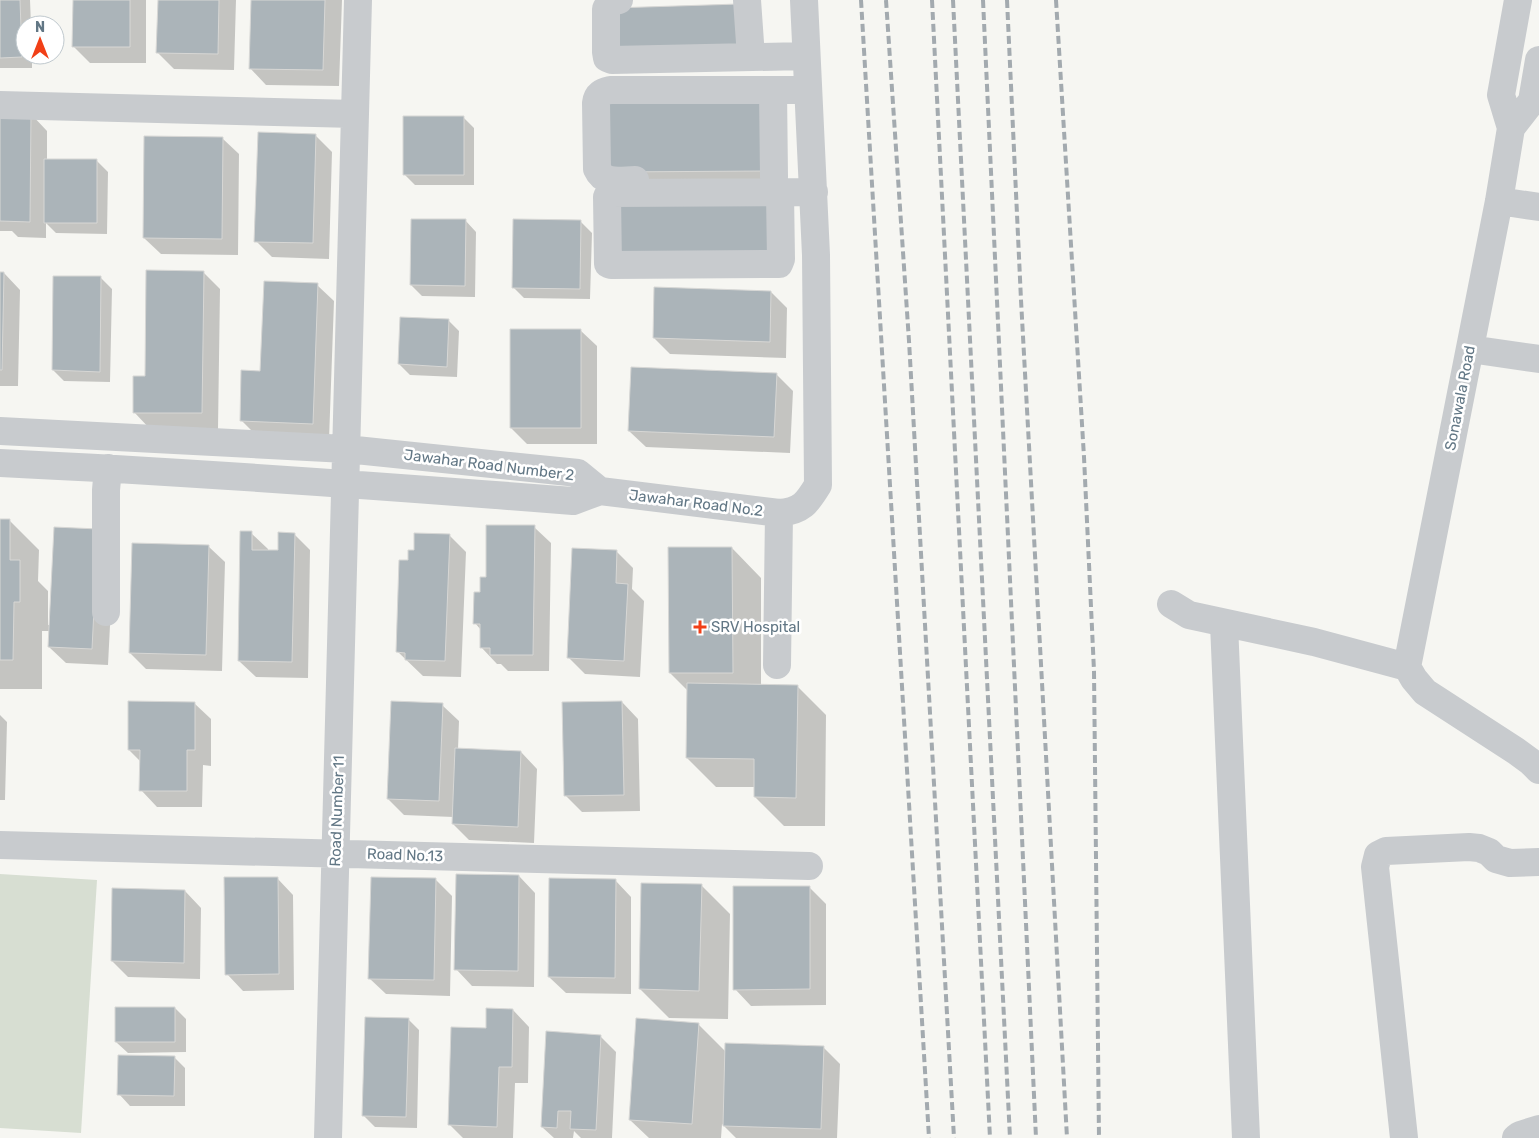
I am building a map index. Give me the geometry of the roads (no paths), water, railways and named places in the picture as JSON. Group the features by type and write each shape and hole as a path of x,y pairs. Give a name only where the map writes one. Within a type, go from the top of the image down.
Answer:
{"street":[{"name":"Road Number 11","path":"328,1138 358,0"},
{"path":"619,0 610,2 606,9 606,52 607,58 612,60 806,56"},
{"path":"746,0 751,57"},
{"path":"777,665 786,512 809,501 818,485 814,184 807,90 804,0"},
{"name":"Sonawala Road","path":"1407,668 1499,201 1511,128 1501,95 1518,0"},
{"name":"Sonawala Road","path":"1511,128 1532,101 1539,60"},
{"path":"777,185 606,180 600,176 598,169 597,97 602,92 610,90 807,90"},
{"path":"773,90 777,185 781,255 779,264 610,266 608,261 607,197 609,193 777,185 814,184"},
{"path":"0,105 355,114"},
{"path":"1499,201 1539,206"},
{"path":"781,255 816,255"},
{"path":"1470,349 1539,358"},
{"name":"Jawahar Road Number 2","path":"0,431 346,449 578,473 600,491"},
{"path":"0,462 108,468 106,490 106,612"},
{"name":"Jawahar Road Number 2","path":"108,468 573,501 600,491"},
{"name":"Jawahar Road No.2","path":"600,491 786,512"},
{"path":"1171,604 1189,615 1314,642 1407,668 1425,692 1516,751 1539,770"},
{"path":"1220,623 1246,1138"},
{"name":"Road No.13","path":"0,845 809,866"},
{"path":"1404,1138 1375,866 1378,855 1386,851 1469,848 1484,850 1496,859 1510,863 1539,862"},
{"path":"1516,1138 1539,1129"}],"railway":[{"path":"861,0 929,1138"},
{"path":"886,0 909,341 954,1138"},
{"path":"932,0 990,1138"},
{"path":"953,0 1010,1138"},
{"path":"983,0 1036,1138"},
{"path":"1007,0 1021,300 1067,1138"},
{"path":"1056,0 1084,457 1094,671 1099,1138"}],"place":[{"name":"SRV Hospital","path":"700,627"}]}
